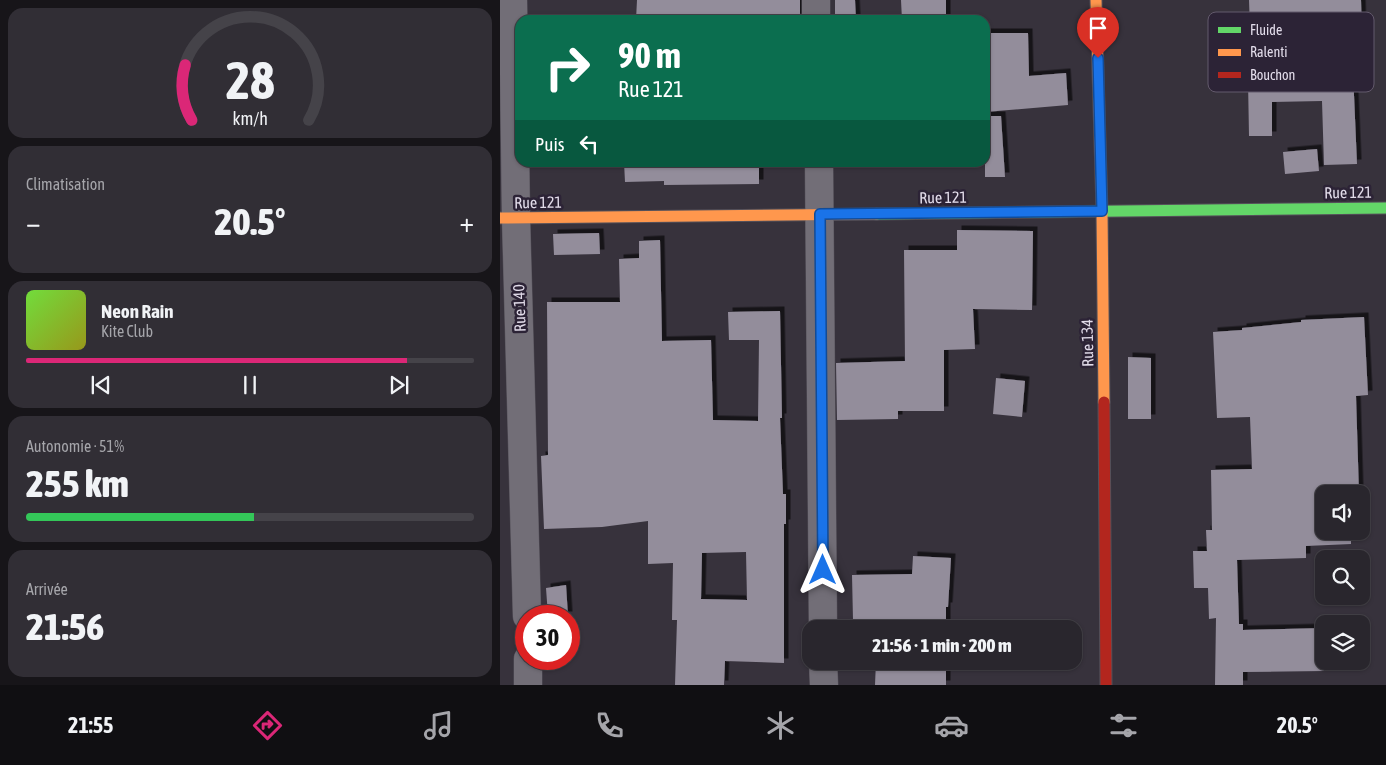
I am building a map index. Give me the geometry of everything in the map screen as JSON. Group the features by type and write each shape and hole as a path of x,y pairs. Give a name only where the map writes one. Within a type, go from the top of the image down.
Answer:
{"street":[{"name":"Rue 140","path":"513,0 508,218 526,605"},
{"path":"816,0 816,15"},
{"name":"Rue 134","path":"1096,0 1102,211 1106,685"},
{"path":"819,167 823,620"},
{"name":"Rue 121","path":"508,218 1386,208"},
{"path":"528,670 528,685"},
{"path":"824,670 824,685"}],"building":[{"path":"637,0 800,0 800,15 636,15"},
{"path":"835,0 855,0 856,15 835,15"},
{"path":"901,0 946,0 946,15 902,15"},
{"path":"1249,0 1361,0 1361,12 1249,12"},
{"path":"990,33 1028,33 1029,76 1066,73 1068,105 990,112"},
{"path":"1248,92 1354,92 1357,164 1324,165 1322,101 1272,102 1272,136 1249,136"},
{"path":"990,116 1001,116 1005,177 985,177 985,167 990,167"},
{"path":"1317,149 1319,171 1285,174 1283,152"},
{"path":"624,167 759,167 759,184 664,185 664,181 625,182"},
{"path":"957,230 1033,231 1032,310 973,309 975,349 944,350 944,411 898,411 898,419 837,420 836,363 905,361 904,250 957,250"},
{"path":"599,233 600,254 554,255 553,234"},
{"path":"660,240 662,341 711,340 713,420 758,421 759,340 729,340 728,312 780,311 782,418 780,418 783,494 786,494 786,524 784,524 784,663 725,661 724,685 675,685 677,620 672,620 673,563 648,564 648,521 602,527 544,529 541,456 548,455 547,302 620,302 619,259 639,258 639,241","holes":["746,552 747,600 701,599 702,553"]},
{"path":"1364,317 1368,395 1356,396 1359,485 1315,485 1315,540 1351,540 1351,544 1306,546 1306,558 1237,560 1239,624 1243,624 1243,630 1315,628 1315,670 1324,671 1243,672 1243,685 1215,685 1216,618 1209,619 1208,588 1194,588 1193,551 1207,551 1206,530 1212,530 1211,470 1252,469 1250,417 1217,418 1213,332 1301,322 1301,320"},
{"path":"1128,357 1151,358 1151,419 1128,419"},
{"path":"996,378 1025,381 1022,417 993,414"},
{"path":"913,556 951,558 946,620 853,620 852,575 912,574"},
{"path":"566,585 567,605 547,605 546,588"},
{"path":"876,670 946,670 946,685 875,685"}],"traffic: fast":[{"path":"877,214 1386,208"}],"traffic: slow":[{"path":"1096,0 1102,211 1104,402"},
{"path":"500,218 877,214"}],"traffic: jam":[{"path":"1104,402 1106,685"}],"route":[{"path":"823,570 820,214 1102,211 1098,58"}]}
